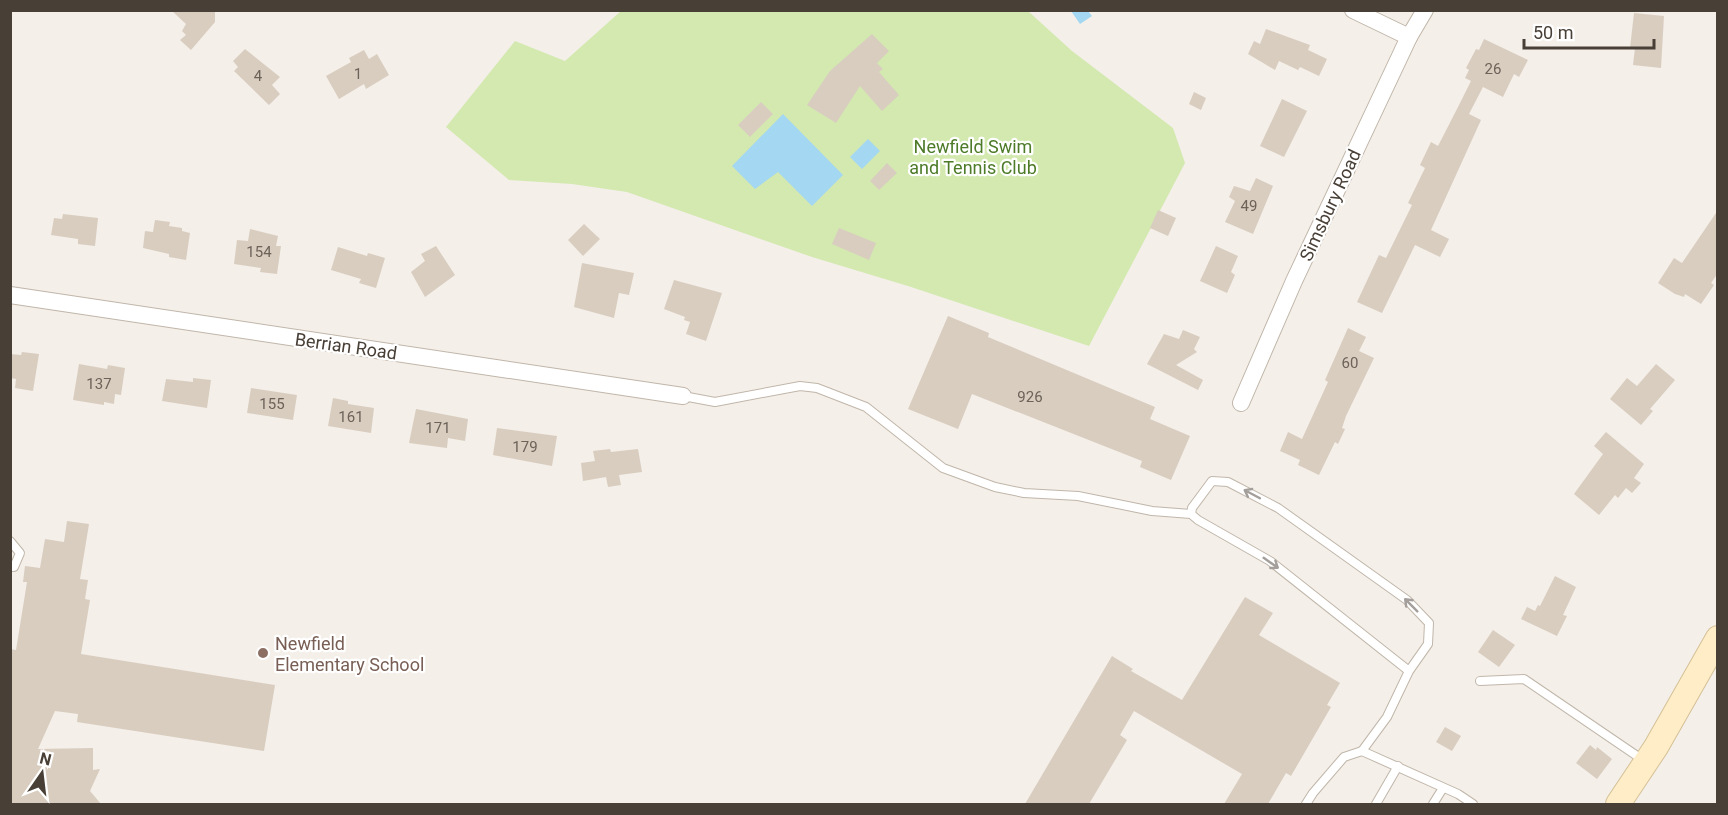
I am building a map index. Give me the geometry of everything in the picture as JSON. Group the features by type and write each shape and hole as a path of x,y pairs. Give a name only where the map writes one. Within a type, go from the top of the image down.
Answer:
{"main road":[{"path":"1618,804 1646,762 1718,638"}],"street":[{"path":"1353,10 1409,37"},
{"name":"Simsbury Road","path":"1241,403 1294,281 1409,37 1425,10"},
{"name":"Berrian Road","path":"10,295 683,396"}],"lane":[{"path":"683,396 715,402 800,386 817,388 866,407 943,468 994,487 1024,493 1078,496 1152,511 1191,514 1270,561 1409,671"},
{"path":"1191,514 1192,508 1212,481 1228,482 1278,508 1407,600 1429,623 1428,644 1409,671 1387,717 1362,751 1344,757 1306,804"},
{"path":"10,541 20,554 18,563 10,567"},
{"path":"1480,681 1524,679 1646,762"},
{"path":"1362,751 1398,766 1473,804"},
{"path":"1376,804 1398,766"},
{"path":"1433,804 1443,788"}],"green space":[{"name":"Newfield Swim and Tennis Club","path":"621,11 1028,11 1072,51 1173,128 1185,163 1089,346 812,257 627,192 572,184 509,180 446,127 515,41 565,61"}],"water":[{"path":"1071,11 1088,11 1092,16 1080,24"},
{"path":"783,114 843,175 812,206 778,172 755,189 732,166"},
{"path":"868,139 880,151 862,169 850,157"}],"building":[{"path":"171,10 215,11 215,22 191,50 180,40 186,35 182,31 186,24"},
{"path":"1634,13 1664,16 1661,68 1633,65 1635,48 1630,48"},
{"path":"1266,29 1310,45 1308,50 1327,59 1319,76 1279,61 1275,70 1248,54 1254,41 1260,44"},
{"path":"872,34 889,51 877,63 883,69 879,72 899,95 882,111 860,86 836,123 807,105 830,71"},
{"path":"1484,39 1528,60 1519,77 1514,74 1503,97 1483,87 1469,114 1481,120 1431,230 1449,239 1440,257 1415,245 1382,313 1357,302 1379,255 1386,258 1412,205 1408,203 1425,168 1420,165 1431,142 1438,146 1457,109 1471,81 1465,78 1469,70 1466,68"},
{"path":"245,49 280,77 272,85 280,94 269,105 234,71 238,67 233,61"},
{"path":"364,50 369,59 377,54 389,75 366,89 364,84 339,99 326,76 351,62 349,58"},
{"path":"1194,92 1206,98 1201,110 1189,104"},
{"path":"1282,99 1307,111 1284,157 1260,146"},
{"path":"761,102 773,114 750,137 738,125"},
{"path":"887,163 897,173 879,190 870,181"},
{"path":"1256,178 1273,186 1253,234 1225,222 1235,201 1229,197 1234,186 1250,191"},
{"path":"1158,210 1176,218 1168,236 1150,228"},
{"path":"1718,210 1718,273 1711,283 1714,285 1701,304 1685,294 1684,297 1675,294 1658,283 1674,258 1682,263"},
{"path":"63,214 98,218 95,246 78,244 78,239 51,235 54,218 62,219"},
{"path":"155,220 170,222 169,226 182,228 182,231 190,233 186,260 143,248 145,231 153,232"},
{"path":"584,224 600,239 583,256 568,240"},
{"path":"839,228 876,243 869,260 832,244"},
{"path":"250,229 278,236 276,246 281,246 277,274 260,272 261,268 234,264 237,240 248,241"},
{"path":"436,246 455,275 425,297 411,272 425,261 421,254"},
{"path":"1216,246 1238,256 1231,272 1235,275 1227,293 1200,281"},
{"path":"338,247 367,256 368,253 385,258 376,288 359,283 361,279 331,270"},
{"path":"582,263 634,273 629,295 619,293 614,318 574,307"},
{"path":"674,280 722,293 706,341 686,334 690,322 684,320 685,317 664,309"},
{"path":"948,316 989,333 988,337 1155,407 1150,419 1190,436 1171,480 1140,467 1142,461 972,394 958,429 908,409"},
{"path":"1348,328 1366,337 1359,351 1374,358 1346,416 1342,428 1345,429 1338,444 1335,442 1319,475 1298,465 1300,460 1280,451 1288,432 1302,439 1328,382 1325,380"},
{"path":"1183,330 1200,337 1194,349 1197,352 1176,365 1203,380 1198,390 1147,364 1164,334 1179,339"},
{"path":"22,352 39,354 33,391 15,388 16,379 10,378 10,354 21,355"},
{"path":"79,364 107,369 108,365 125,368 121,395 115,394 114,404 104,402 104,405 73,400"},
{"path":"1656,364 1675,380 1650,409 1653,411 1641,425 1610,399 1627,378 1637,386"},
{"path":"193,378 211,380 207,408 162,401 166,379 193,382"},
{"path":"251,388 297,395 293,420 247,413"},
{"path":"333,398 348,401 348,404 374,408 371,433 328,426"},
{"path":"416,409 468,419 465,441 448,438 447,448 409,443"},
{"path":"497,428 557,436 552,466 493,455"},
{"path":"1606,432 1644,464 1634,478 1641,483 1632,493 1626,488 1618,498 1615,495 1599,515 1574,494 1603,454 1594,446"},
{"path":"610,449 611,452 638,449 642,472 619,475 621,485 608,487 606,477 583,481 581,463 595,461 593,451"},
{"path":"67,521 89,524 80,579 88,580 85,599 90,600 81,654 275,685 264,751 77,722 78,714 55,711 38,749 93,748 93,770 100,769 90,791 101,804 10,804 10,649 16,650 27,582 23,582 25,566 40,568 45,539 64,542"},
{"path":"1555,576 1576,587 1563,615 1567,616 1557,636 1521,619 1527,607 1535,611 1538,605 1540,606"},
{"path":"1245,597 1273,613 1259,635 1340,683 1327,705 1331,707 1291,776 1286,773 1268,804 1224,804 1242,774 1134,711 1120,735 1127,740 1089,804 1025,804 1112,656 1133,669 1131,671 1182,700"},
{"path":"1493,630 1515,645 1499,667 1478,652"},
{"path":"1445,727 1461,736 1452,751 1436,742"},
{"path":"1590,745 1596,750 1597,747 1612,759 1597,779 1576,763"}],"place":[{"name":"Newfield Elementary School","path":"263,653"}]}
